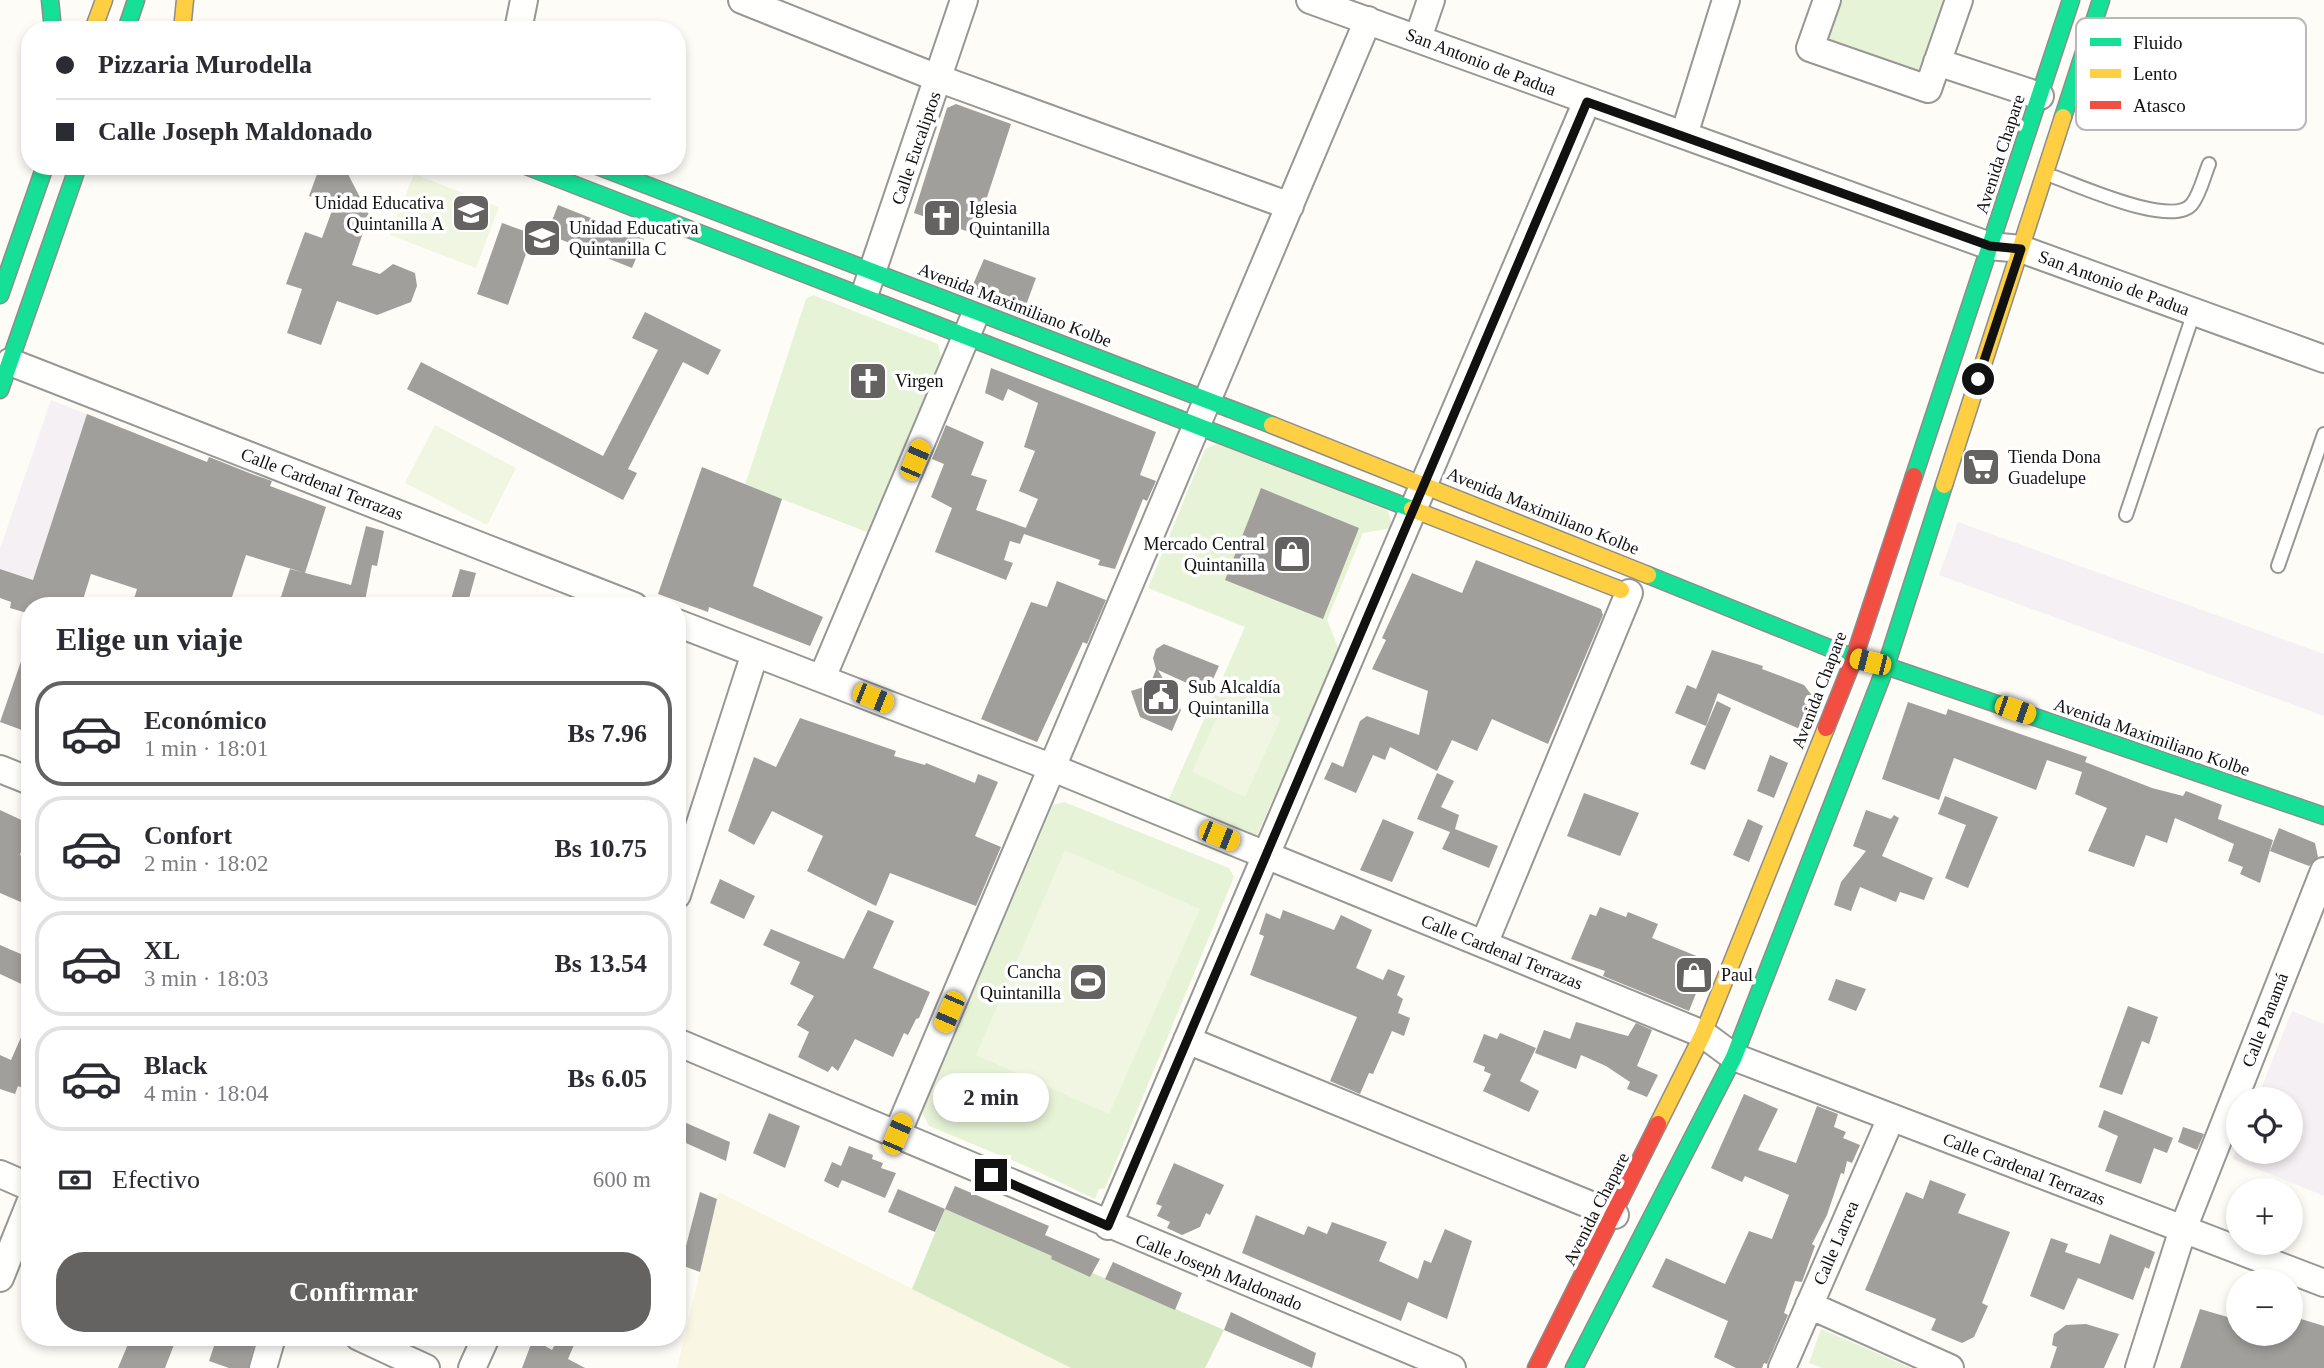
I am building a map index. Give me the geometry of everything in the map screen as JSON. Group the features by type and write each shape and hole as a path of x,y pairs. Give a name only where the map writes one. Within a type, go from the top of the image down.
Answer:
{"main road":[{"path":"50,0 52,21"},
{"path":"96,21 104,0"},
{"path":"129,21 136,0"},
{"path":"183,21 185,0"},
{"name":"Avenida Chapare","path":"1536,1368 1615,1215 1703,1034 1838,678 1854,658 2071,0"},
{"path":"2095,18 2101,0"},
{"path":"1574,1368 1734,1057 1886,666 2076,78"},
{"path":"0,295 42,175"},
{"path":"0,390 75,175"},
{"name":"Avenida Maximiliano Kolbe","path":"550,175 864,295 972,323 1209,401 1424,484 1854,658 1886,666 2324,816"},
{"name":"Avenida Maximiliano Kolbe","path":"621,175 873,270 972,323 1198,426 1635,596"},
{"path":"1838,678 1876,691"}],"street":[{"path":"520,21 524,0"},
{"path":"742,0 940,79 1290,206"},
{"name":"Calle Eucaliptos","path":"864,295 940,79 964,0"},
{"name":"San Antonio de Padua","path":"1310,0 1990,246 2021,249 2324,359"},
{"path":"1418,37 1431,0"},
{"path":"1684,135 1726,0"},
{"path":"1827,0 1810,48 1928,89 1959,0"},
{"path":"897,1134 1368,20"},
{"path":"1937,62 2040,96"},
{"path":"1108,1226 1587,102"},
{"path":"822,678 972,323"},
{"name":"Calle Cardenal Terrazas","path":"10,362 611,597"},
{"path":"1484,944 1635,596"},
{"name":"Calle Cardenal Terrazas","path":"686,626 1053,768 1703,1034 1734,1057 2324,1283"},
{"path":"686,867 755,653"},
{"path":"0,769 21,777"},
{"name":"Calle Panamá","path":"2139,1368 2183,1229 2324,871"},
{"path":"1187,1040 1615,1215"},
{"name":"Calle Joseph Maldonado","path":"686,1046 1108,1226 1452,1368"},
{"name":"Calle Larrea","path":"1782,1368 1891,1118"},
{"path":"0,1174 21,1183"},
{"path":"0,1278 21,1226"},
{"path":"1810,1305 1950,1368"},
{"path":"263,1368 269,1346"},
{"path":"378,1346 426,1368"},
{"path":"472,1368 482,1346"}],"lane":[{"path":"2045,174 2152,211 2178,214 2192,205 2209,164"},
{"path":"2126,515 2194,312"},
{"path":"2278,566 2324,434"}],"shaded area":[{"path":"51,400 179,451 137,589 41,558 33,580 0,569 0,549"},
{"path":"1958,522 2324,654 2324,716 1939,575"},
{"path":"2292,1011 2324,1024 2324,1196 2303,1187 2303,1178 2280,1178 2245,1164 2303,1164 2303,1087 2262,1087"},
{"path":"719,1192 1071,1368 677,1368 682,1346 686,1346 686,1330"}],"green space":[{"path":"1836,0 1948,0 1923,78 1821,44"},
{"path":"414,175 499,207 476,268 390,235"},
{"path":"813,295 938,344 942,360 867,532 745,485 806,299"},
{"path":"435,425 516,468 487,525 405,483"},
{"path":"1221,442 1388,511 1393,528 1363,533 1327,620 1339,650 1254,842 1167,803 1245,627 1148,588 1205,449"},
{"path":"1228,693 1281,718 1245,797 1192,772"},
{"path":"1064,802 1229,868 1234,877 1105,1188 1099,1189 1095,1199 1028,1167 929,1126 922,1112 1053,805"},
{"name":"Cancha Quintanilla","path":"1065,850 1200,909 1109,1114 976,1055"},
{"path":"945,1209 1224,1330 1205,1368 1071,1368 912,1289"},
{"path":"1821,1329 1911,1368 1822,1368 1809,1363"}],"building":[{"path":"956,104 1011,124 975,234 914,213 947,108"},
{"path":"317,175 349,175 369,215 352,265 380,274 393,264 415,273 417,286 411,302 377,315 337,301 321,345 287,333 302,289 286,284 305,232 322,238 334,205 309,196"},
{"path":"558,205 644,239 632,268 547,234"},
{"path":"502,223 533,234 508,305 477,294"},
{"path":"984,259 1036,278 1025,308 972,287"},
{"path":"645,312 721,350 708,375 683,362 628,469 637,473 623,500 407,389 421,362 603,456 658,350 632,338"},
{"path":"991,368 1156,432 1140,475 1156,481 1147,501 1143,499 1115,569 1098,565 1100,560 1024,534 1020,544 1010,541 1004,560 1013,563 1006,580 935,552 952,508 931,497 944,464 932,459 946,425 984,442 971,475 987,480 976,510 1026,528 1038,499 1019,491 1035,451 1024,447 1038,403 1008,389 1003,401 985,393"},
{"path":"87,414 207,462 209,457 272,481 270,486 326,507 305,573 246,555 232,597 135,597 137,589 91,574 84,597 21,597 21,611 10,608 11,602 0,598 0,569 33,580"},
{"path":"702,467 782,499 753,586 823,617 810,646 709,607 708,612 686,604 686,597 658,594"},
{"name":"Mercado Central Quintanilla","path":"1261,488 1359,528 1323,619 1225,580"},
{"path":"366,526 384,531 377,566 372,565 366,597 281,597 290,569 351,585"},
{"path":"1476,560 1601,609 1603,615 1548,744 1492,719 1477,751 1452,740 1437,771 1390,747 1385,760 1373,755 1356,793 1324,779 1332,762 1343,767 1360,721 1367,716 1419,735 1428,691 1372,669 1386,640 1382,638 1412,573 1462,593"},
{"path":"460,569 476,573 469,597 452,597"},
{"path":"1057,581 1106,600 1087,644 1083,642 1037,742 981,719 1031,602 1047,607"},
{"path":"1164,644 1219,666 1207,692 1158,670 1181,710 1172,731 1140,717 1131,691 1150,685 1156,669 1153,658 1156,649"},
{"path":"1712,650 1763,666 1762,669 1804,685 1814,698 1802,730 1718,693 1706,726 1675,713 1687,685 1696,689"},
{"path":"21,661 21,730 0,722"},
{"path":"1717,701 1731,708 1705,770 1690,764"},
{"path":"1908,702 1946,715 1948,709 2087,757 2085,762 2152,788 2183,796 2186,791 2222,805 2218,819 2273,840 2260,883 2240,874 2243,867 2228,861 2234,844 2175,818 2167,843 2146,835 2134,867 2088,851 2107,808 2075,794 2082,772 2047,760 2036,790 1954,758 1939,800 1882,779"},
{"path":"800,718 896,751 894,756 925,765 926,763 975,783 978,774 998,782 975,836 1001,847 976,906 890,873 876,906 807,871 823,836 772,811 754,845 728,831 754,757 776,767"},
{"path":"1770,755 1788,763 1774,798 1757,791"},
{"path":"1437,773 1454,781 1441,807 1459,815 1455,829 1498,846 1489,868 1442,849 1450,832 1417,819"},
{"path":"1584,793 1639,813 1620,856 1567,836"},
{"path":"1945,796 1998,817 1968,888 1945,878 1966,825 1938,814"},
{"path":"0,810 21,820 21,902 0,893"},
{"path":"1866,810 1891,819 1894,815 1899,818 1882,856 1933,878 1924,900 1900,892 1896,902 1860,887 1851,911 1834,905 1841,882 1866,851 1853,846"},
{"path":"1383,819 1414,832 1392,882 1360,870"},
{"path":"1748,819 1763,826 1749,862 1733,855"},
{"path":"2279,828 2315,843 2318,857 2309,866 2270,851"},
{"path":"720,879 755,896 744,919 710,903"},
{"path":"1600,907 1626,917 1628,912 1658,924 1652,938 1709,961 1689,1011 1603,976 1605,971 1571,959 1590,914 1596,916"},
{"path":"868,910 894,921 873,968 930,992 919,1018 908,1035 904,1033 893,1057 855,1039 838,1071 832,1066 828,1072 798,1057 809,1032 797,1025 814,996 790,984 800,962 763,945 771,929 844,959"},
{"path":"1283,910 1334,930 1341,915 1372,930 1356,968 1383,980 1388,969 1405,976 1397,995 1403,999 1398,1013 1410,1018 1404,1036 1392,1031 1373,1074 1369,1073 1360,1094 1330,1081 1357,1017 1250,975 1264,936 1259,934 1266,913 1280,919"},
{"path":"0,945 21,954 21,984 0,974"},
{"path":"1836,979 1866,989 1856,1011 1828,1000"},
{"path":"2128,1006 2158,1017 2149,1044 2142,1041 2122,1095 2099,1087"},
{"path":"1576,1022 1628,1036 1636,1023 1652,1030 1637,1066 1658,1075 1647,1097 1627,1089 1630,1082 1606,1066 1581,1055 1576,1069 1535,1053 1544,1030 1570,1039"},
{"path":"1500,1033 1536,1048 1520,1081 1539,1091 1529,1112 1483,1091 1491,1074 1484,1071 1485,1067 1473,1062 1484,1034 1497,1039"},
{"path":"21,1037 21,1087 18,1086 15,1094 0,1089 0,1055 11,1060"},
{"path":"1744,1094 1778,1109 1758,1150 1796,1163 1817,1106 1838,1114 1834,1127 1846,1132 1843,1138 1860,1145 1852,1163 1847,1161 1844,1174 1841,1173 1827,1215 1812,1244 1815,1246 1802,1282 1795,1281 1784,1313 1788,1315 1767,1364 1764,1363 1762,1368 1736,1368 1714,1357 1728,1321 1652,1287 1666,1258 1725,1284 1749,1231 1772,1239 1789,1195 1745,1176 1742,1182 1711,1168"},
{"path":"2104,1110 2173,1138 2167,1153 2154,1148 2141,1184 2105,1171 2118,1136 2098,1127"},
{"path":"769,1113 800,1126 785,1168 753,1153"},
{"path":"686,1123 730,1142 726,1161 686,1143"},
{"path":"2183,1127 2204,1134 2197,1150 2178,1142"},
{"path":"849,1146 873,1155 872,1159 883,1163 881,1168 896,1173 885,1198 842,1180 838,1188 824,1181 832,1162 841,1166"},
{"path":"1174,1163 1224,1185 1210,1215 1206,1213 1200,1227 1182,1235 1167,1228 1170,1222 1157,1216 1162,1206 1156,1204"},
{"path":"1930,1180 1966,1194 1958,1213 2010,1232 1982,1303 1988,1306 1974,1337 1962,1343 1931,1330 1936,1319 1865,1290 1906,1192 1923,1199"},
{"path":"955,1186 1049,1226 1045,1235 1100,1259 1090,1277 1051,1259 1052,1256 945,1209"},
{"path":"898,1189 945,1209 935,1232 888,1212"},
{"path":"700,1192 717,1199 700,1272 686,1267 686,1246"},
{"path":"1256,1215 1304,1235 1308,1226 1327,1234 1332,1222 1387,1242 1379,1261 1418,1279 1424,1260 1431,1263 1445,1229 1472,1241 1447,1319 1408,1302 1401,1321 1242,1253"},
{"path":"2110,1234 2155,1252 2149,1269 2145,1267 2133,1300 2078,1278 2064,1310 2030,1296 2051,1238 2068,1244 2065,1252 2100,1264"},
{"path":"1113,1262 1182,1293 1175,1310 1105,1279"},
{"path":"2200,1309 2226,1317 2226,1346 2303,1346 2303,1320 2324,1326 2324,1368 2180,1368"},
{"path":"1231,1312 1316,1353 1312,1368 1224,1330"},
{"path":"2086,1324 2119,1334 2104,1368 2050,1368 2057,1347 2052,1345 2054,1334 2066,1325"},
{"path":"127,1346 174,1346 165,1368 118,1368"},
{"path":"214,1346 254,1346 248,1368 229,1368 209,1361"},
{"path":"530,1346 545,1346 552,1350 554,1346 574,1346 568,1359 585,1368 522,1368"}],"traffic: fast":[{"path":"50,0 52,21"},
{"path":"129,21 136,0"},
{"path":"1914,476 2071,0"},
{"path":"2095,18 2101,0"},
{"path":"2063,117 2076,77"},
{"path":"0,295 42,175"},
{"path":"0,390 75,175"},
{"path":"549,175 1412,509"},
{"path":"620,175 1272,425"},
{"path":"1574,1368 1734,1057 1886,666 1944,485"},
{"path":"1648,575 1854,658 1886,666 2324,816"}],"traffic: slow":[{"path":"96,21 104,0"},
{"path":"183,21 185,0"},
{"path":"1944,485 2063,117"},
{"path":"1272,425 1648,575"},
{"path":"1412,509 1621,590"},
{"path":"1658,1124 1703,1034 1826,728"}],"traffic: jam":[{"path":"1826,728 1854,658 1914,476"},
{"path":"1536,1368 1658,1124"}],"place":[{"name":"Unidad Educativa Quintanilla A","path":"471,213"},
{"name":"Iglesia Quintanilla","path":"942,218"},
{"name":"Unidad Educativa Quintanilla C","path":"542,238"},
{"name":"Virgen","path":"868,381"},
{"name":"Tienda Dona Guadelupe","path":"1981,467"},
{"name":"Mercado Central Quintanilla","path":"1292,554"},
{"name":"Sub Alcaldía Quintanilla","path":"1161,697"},
{"name":"Paul","path":"1694,975"},
{"name":"Cancha Quintanilla","path":"1088,982"}],"route":[{"path":"991,1175 1108,1226 1587,102 1990,246 2021,249 1978,379"}]}
